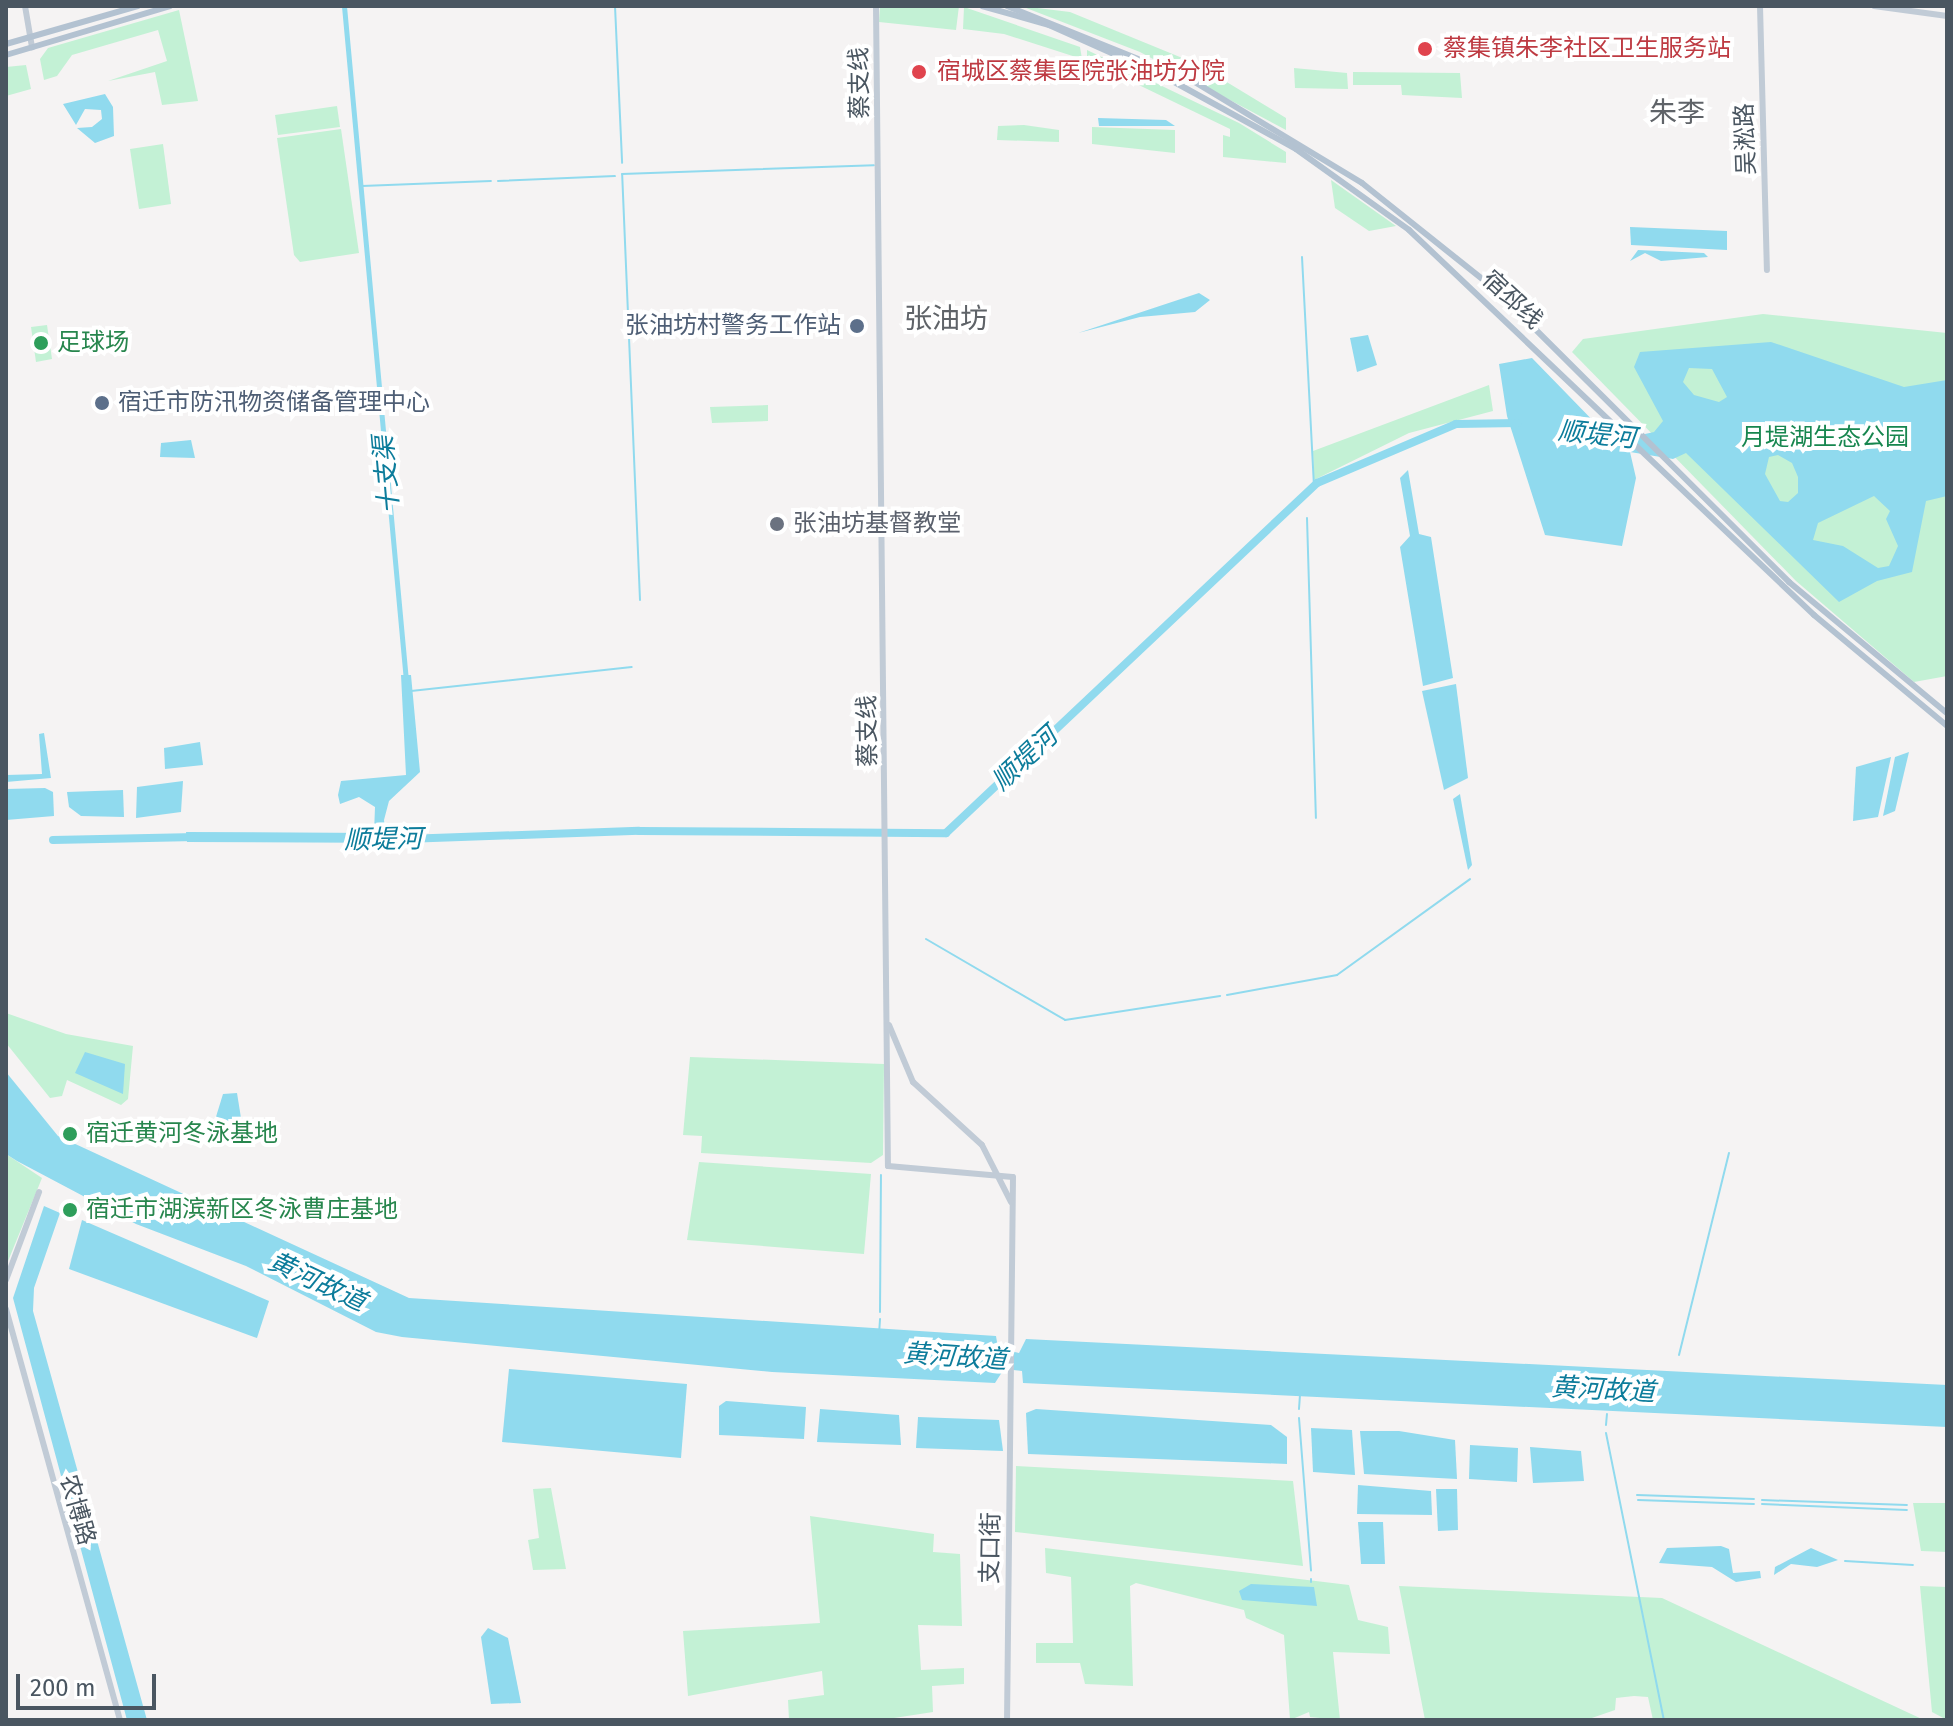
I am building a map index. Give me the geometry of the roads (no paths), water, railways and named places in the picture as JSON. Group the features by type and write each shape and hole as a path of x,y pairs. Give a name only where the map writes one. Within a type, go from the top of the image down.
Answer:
{"main road":[{"path":"6,44 138,6"},
{"path":"6,55 170,6"},
{"name":"宿邳线","path":"982,6 1049,25 1153,72 1296,149 1409,230 1625,431 1814,615 1947,726"},
{"name":"宿邳线","path":"1007,6 1193,81 1362,183 1496,290 1789,582 1947,713"}],"street":[{"path":"25,6 32,47"},
{"name":"蔡支线","path":"876,6 889,1168 1001,1176"},
{"name":"吴淞路","path":"1760,6 1767,270"},
{"path":"1874,6 1947,16"},
{"path":"886,1009 913,1082 982,1145 1001,1176"},
{"name":"支口街","path":"1001,1176 1013,1177 1014,1218 1007,1720"},
{"path":"6,1280 39,1192"},
{"name":"农博路","path":"6,1309 120,1720"}],"water":[{"path":"105,94 113,107 114,136 95,143 77,128 92,127 102,119 101,110 85,109 76,125 63,104"},
{"path":"1098,118 1166,120 1175,126 1099,126"},
{"path":"1630,227 1727,231 1727,250 1631,245"},
{"path":"1638,250 1704,253 1708,257 1661,261 1645,253 1630,261"},
{"path":"1199,293 1210,300 1195,312 1140,317 1078,333"},
{"path":"1368,335 1377,365 1357,372 1350,338"},
{"path":"1771,342 1904,387 1947,380 1947,496 1926,501 1912,572 1877,581 1839,602 1686,453 1673,459 1630,452 1636,478 1622,546 1545,535 1507,416 1499,364 1532,358 1604,432 1627,438 1654,432 1663,421 1634,367 1640,352","holes":["1689,368 1712,369 1727,397 1719,402 1694,395 1683,382","1778,455 1792,463 1798,477 1798,493 1788,502 1780,501 1765,474 1769,457","1874,496 1890,511 1886,519 1898,546 1889,566 1878,568 1843,546 1813,540 1818,523"]},
{"path":"191,440 195,458 160,457 161,443"},
{"path":"1408,470 1419,534 1431,537 1453,678 1423,686 1400,547 1410,536 1400,478"},
{"path":"401,675 411,675 420,772 389,801 384,820 385,829 415,837 415,843 187,842 186,832 374,833 375,807 359,797 340,804 338,795 341,781 406,775"},
{"path":"1456,684 1468,778 1444,790 1422,691"},
{"path":"44,733 51,778 6,782 6,775 42,774 39,734"},
{"path":"200,742 203,765 165,769 164,748"},
{"path":"1909,752 1895,811 1883,816 1895,757"},
{"path":"1891,757 1878,817 1853,821 1856,767"},
{"path":"183,781 181,812 136,818 137,787"},
{"path":"45,788 53,792 54,816 6,820 6,789"},
{"path":"123,790 124,817 81,816 69,807 67,792"},
{"path":"1460,794 1472,865 1468,870 1453,799"},
{"path":"85,1052 125,1064 123,1094 75,1073"},
{"name":"黄河故道","path":"6,1072 58,1136 409,1298 996,1336 998,1348 1019,1353 1026,1339 1947,1385 1947,1427 1023,1383 1022,1371 1004,1369 995,1383 772,1372 402,1337 376,1332 246,1266 136,1224 6,1154"},
{"path":"237,1093 241,1118 235,1139 211,1133 223,1094"},
{"path":"44,1206 60,1213 34,1288 33,1311 147,1720 127,1720 13,1298"},
{"path":"82,1220 269,1301 257,1338 69,1269"},
{"path":"509,1369 687,1384 681,1458 502,1442"},
{"path":"726,1401 806,1407 804,1439 719,1435 719,1406"},
{"path":"820,1409 899,1415 901,1445 817,1442"},
{"path":"1036,1409 1271,1425 1287,1437 1287,1464 1028,1454 1026,1413"},
{"path":"918,1417 999,1420 1003,1451 916,1448"},
{"path":"1311,1428 1352,1430 1355,1475 1313,1472"},
{"path":"1360,1431 1399,1431 1455,1440 1457,1479 1364,1474"},
{"path":"1470,1445 1518,1448 1517,1482 1469,1479"},
{"path":"1530,1447 1581,1451 1584,1481 1533,1483"},
{"path":"1358,1485 1431,1491 1432,1515 1357,1514"},
{"path":"1436,1489 1457,1489 1458,1530 1438,1531"},
{"path":"1358,1522 1383,1522 1385,1564 1361,1564"},
{"path":"1721,1546 1729,1549 1733,1573 1760,1571 1761,1578 1736,1582 1712,1567 1659,1563 1667,1548"},
{"path":"1811,1548 1838,1560 1817,1567 1791,1564 1774,1575 1775,1567"},
{"path":"1251,1584 1314,1587 1317,1606 1242,1600 1239,1591"},
{"path":"488,1628 508,1638 521,1703 491,1704 481,1637"}],"waterway":[{"name":"十支渠","path":"344,6 406,681"},
{"path":"615,6 622,163"},
{"path":"640,600 622,174 874,165"},
{"path":"498,181 615,176"},
{"path":"362,186 491,181"},
{"path":"1302,257 1314,485"},
{"name":"顺堤河","path":"405,839 639,831 946,833 1317,483 1456,424 1518,423"},
{"path":"1307,518 1316,818"},
{"path":"411,691 632,667"},
{"name":"顺堤河","path":"53,840 196,837"},
{"path":"1227,995 1337,975 1470,879"},
{"path":"926,939 1065,1020 1220,996"},
{"path":"1679,1355 1729,1153"},
{"path":"880,1312 881,1175"},
{"path":"879,1334 880,1319"},
{"path":"1299,1409 1300,1395"},
{"name":"黄河故道","path":"1606,1425 1607,1414"},
{"path":"1299,1418 1311,1571"},
{"path":"1606,1433 1664,1720"},
{"path":"1637,1495 1754,1499"},
{"path":"1638,1500 1754,1504"},
{"path":"1762,1500 1907,1505"},
{"path":"1762,1504 1907,1510"},
{"path":"1845,1561 1913,1565"}],"place":[{"name":"蔡集镇朱李社区卫生服务站","path":"1425,49"},
{"name":"宿城区蔡集医院张油坊分院","path":"919,72"},
{"name":"张油坊村警务工作站","path":"857,326"},
{"name":"足球场","path":"41,343"},
{"name":"宿迁市防汛物资储备管理中心","path":"102,403"},
{"name":"张油坊基督教堂","path":"777,524"},
{"name":"宿迁黄河冬泳基地","path":"70,1134"},
{"name":"宿迁市湖滨新区冬泳曹庄基地","path":"70,1210"}],"district":[{"name":"朱李","path":"1677,113"},
{"name":"张油坊","path":"946,319"}],"park label":[{"name":"月堤湖生态公园","path":"1825,438"}]}
